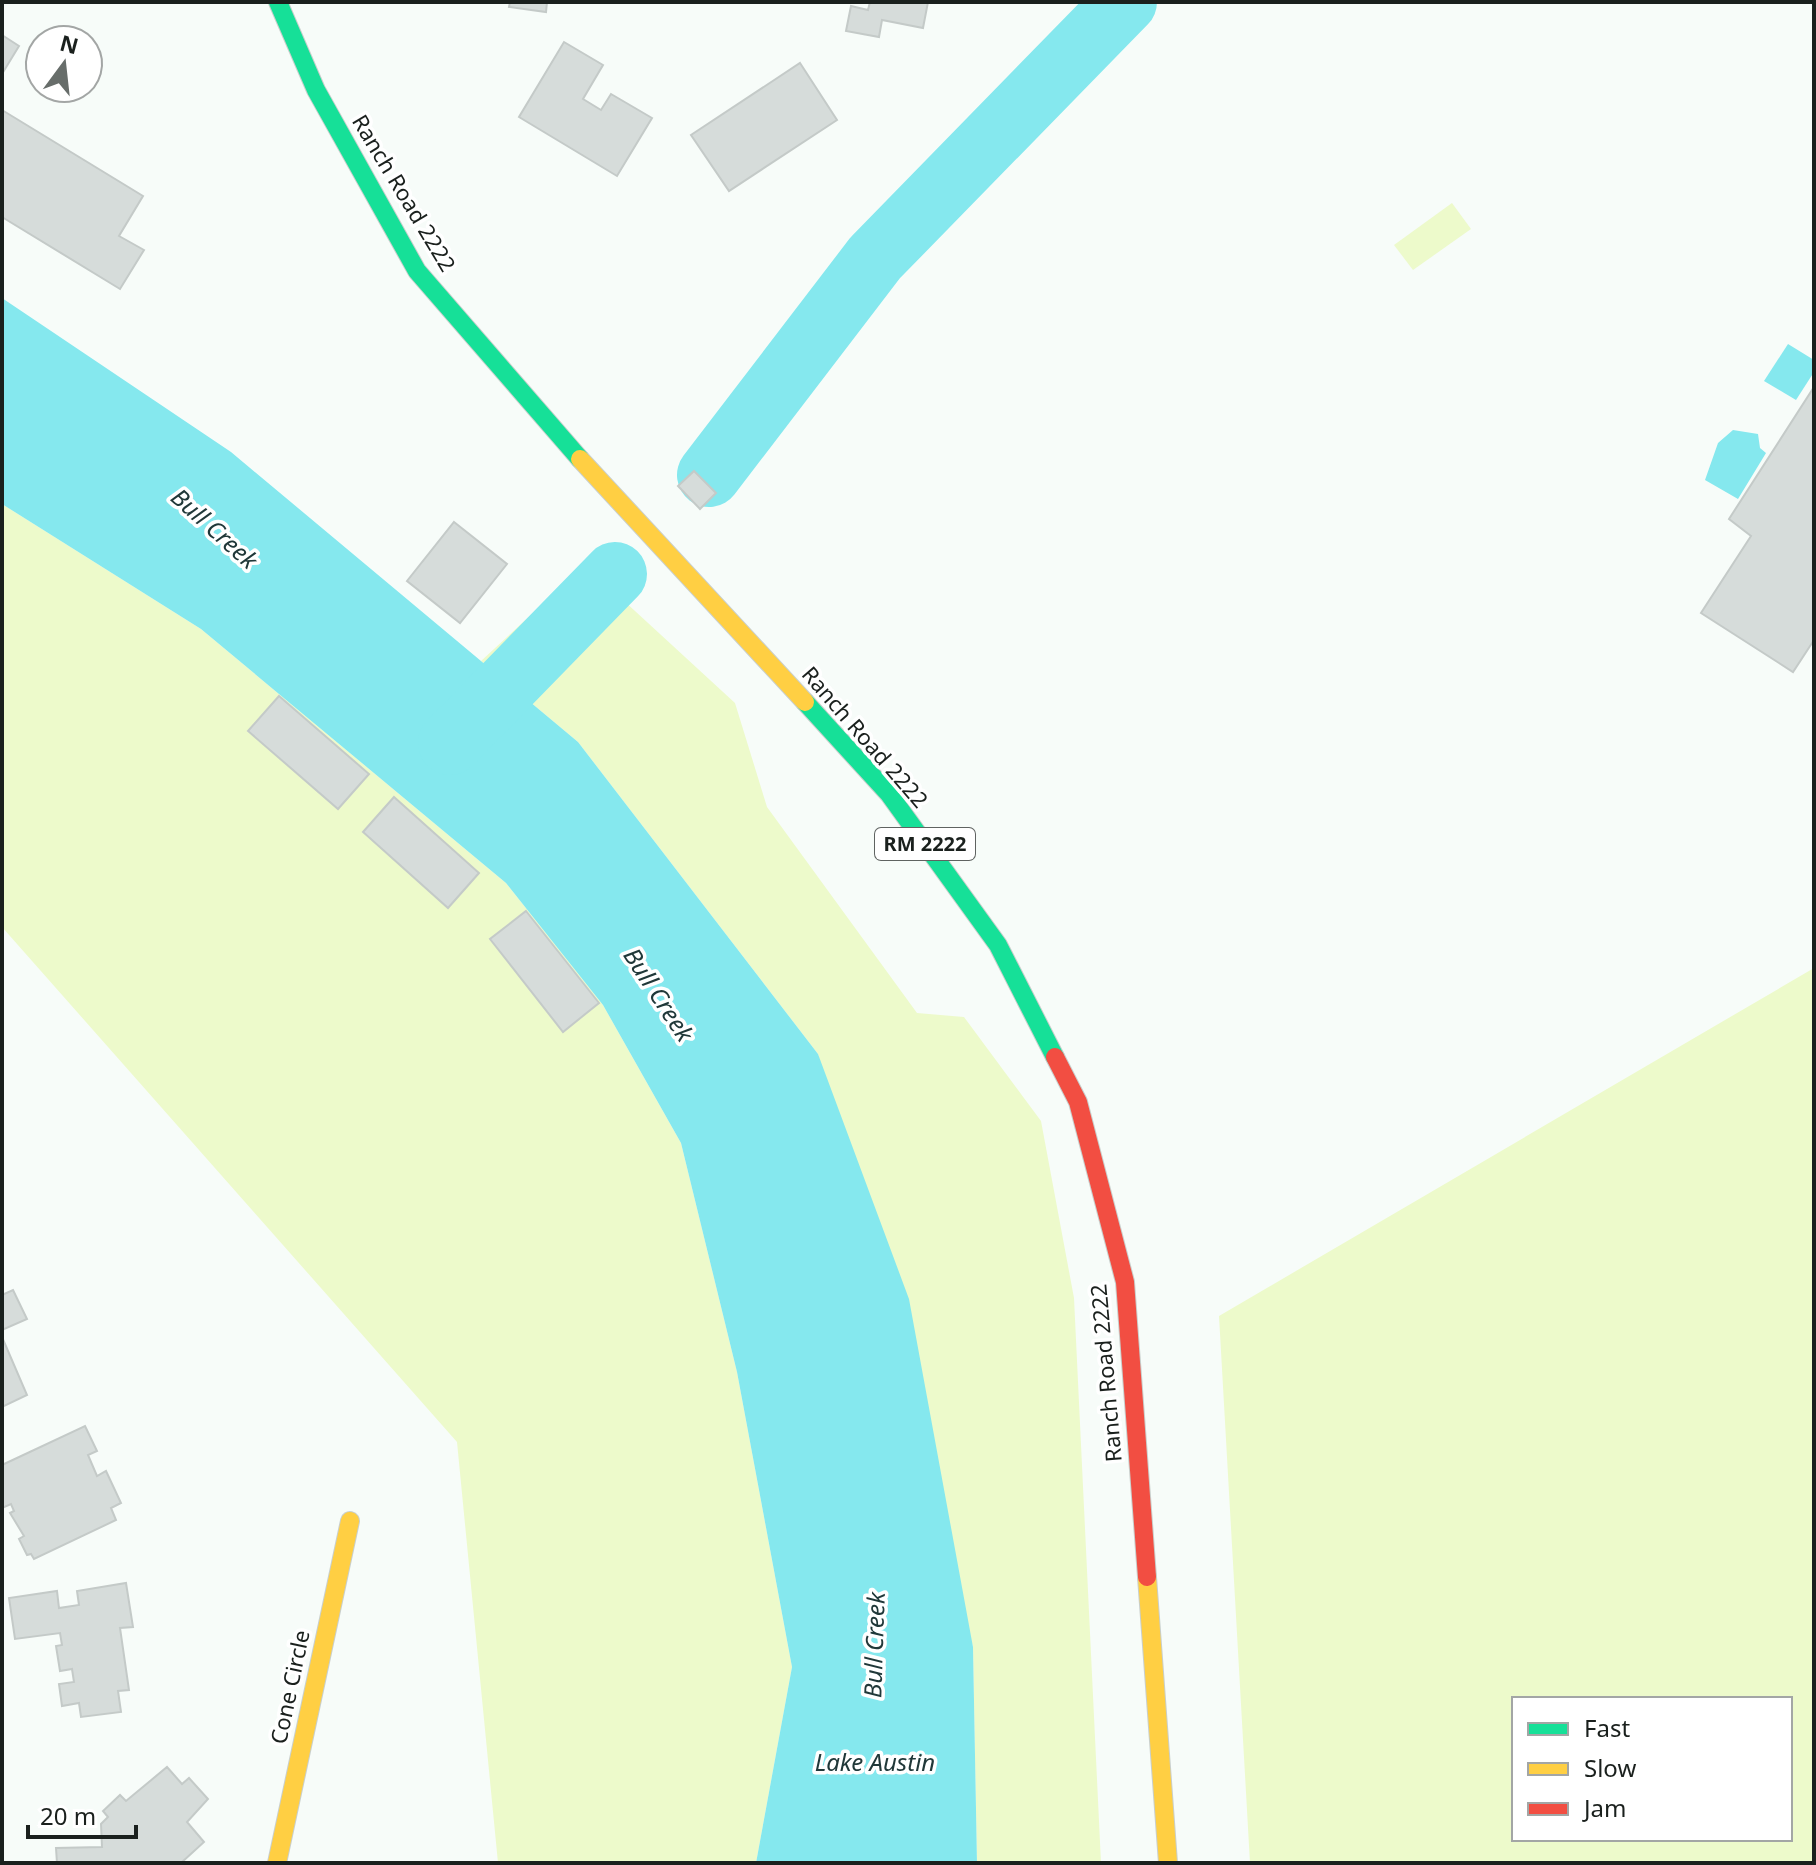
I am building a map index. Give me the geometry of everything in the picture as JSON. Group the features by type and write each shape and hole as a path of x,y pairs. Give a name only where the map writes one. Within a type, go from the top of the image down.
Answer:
{"main road":[{"name":"Ranch Road 2222","path":"278,2 316,90 417,271 569,447 889,794 998,945 1078,1102 1125,1282 1168,1863"},
{"name":"Cone Circle","path":"277,1863 350,1521"}],"green space":[{"path":"1452,203 1471,229 1413,270 1394,245"},
{"path":"2,504 201,629 506,883 603,1005 681,1143 737,1372 792,1667 756,1863 498,1863 457,1442 2,927"},
{"path":"585,565 735,703 767,807 917,1013 964,1017 1041,1121 1074,1298 1101,1863 977,1863 973,1647 818,1054 578,742 481,661"},
{"path":"1814,968 1814,1863 1250,1863 1219,1316"}],"water":[{"name":"Lake Austin","path":"2,298 231,452 578,742 818,1054 909,1299 973,1647 977,1863 756,1863 792,1667 737,1372 681,1143 603,1005 506,883 201,629 2,504"},
{"path":"1788,344 1814,360 1814,372 1796,400 1764,381"},
{"path":"1733,430 1758,434 1760,448 1766,453 1738,499 1705,480 1718,443"}],"building":[{"path":"510,2 547,2 546,12 509,7"},
{"path":"870,2 928,2 923,28 882,20 879,37 846,31 851,6 868,10"},
{"path":"2,35 19,46 2,74"},
{"path":"564,42 603,65 583,99 601,110 611,94 652,118 617,176 519,117"},
{"path":"800,63 837,120 729,191 691,135"},
{"path":"2,110 143,196 119,236 144,250 120,289 2,217"},
{"path":"1814,387 1814,640 1793,672 1701,613 1751,536 1729,519"},
{"path":"694,471 716,493 700,509 678,486"},
{"path":"454,522 507,564 460,623 407,581"},
{"path":"279,696 369,774 338,809 248,731"},
{"path":"394,797 479,873 448,908 363,832"},
{"path":"526,911 599,1003 563,1032 490,939"},
{"path":"13,1290 27,1319 2,1330 2,1295"},
{"path":"2,1337 27,1395 2,1407"},
{"path":"85,1426 97,1451 88,1455 97,1476 106,1471 121,1503 111,1508 116,1520 34,1559 31,1554 27,1555 19,1539 24,1536 10,1513 14,1511 11,1504 2,1508 2,1465"},
{"path":"126,1583 133,1627 120,1628 129,1690 118,1691 121,1712 81,1717 79,1703 62,1706 59,1684 74,1682 72,1669 60,1671 56,1646 62,1645 60,1633 15,1639 9,1598 57,1591 59,1608 79,1605 77,1591"},
{"path":"167,1767 182,1784 189,1778 208,1799 187,1822 204,1842 181,1863 57,1863 56,1848 102,1847 101,1824 108,1817 103,1811 120,1795 126,1801"}],"waterway":[{"path":"709,475 875,258 1125,2"},
{"path":"450,743 615,574"}],"traffic: fast":[{"path":"278,2 316,90 417,271 580,459"},
{"path":"805,702 889,794 998,945 1055,1057"}],"traffic: slow":[{"path":"580,459 805,702"},
{"path":"277,1863 350,1521"},
{"path":"1147,1577 1168,1863"}],"traffic: jam":[{"path":"1055,1057 1078,1102 1125,1282 1147,1577"}],"water label":[{"name":"Bull Creek","path":"214,529"},
{"name":"Bull Creek","path":"658,995"},
{"name":"Bull Creek","path":"875,1645"}]}
